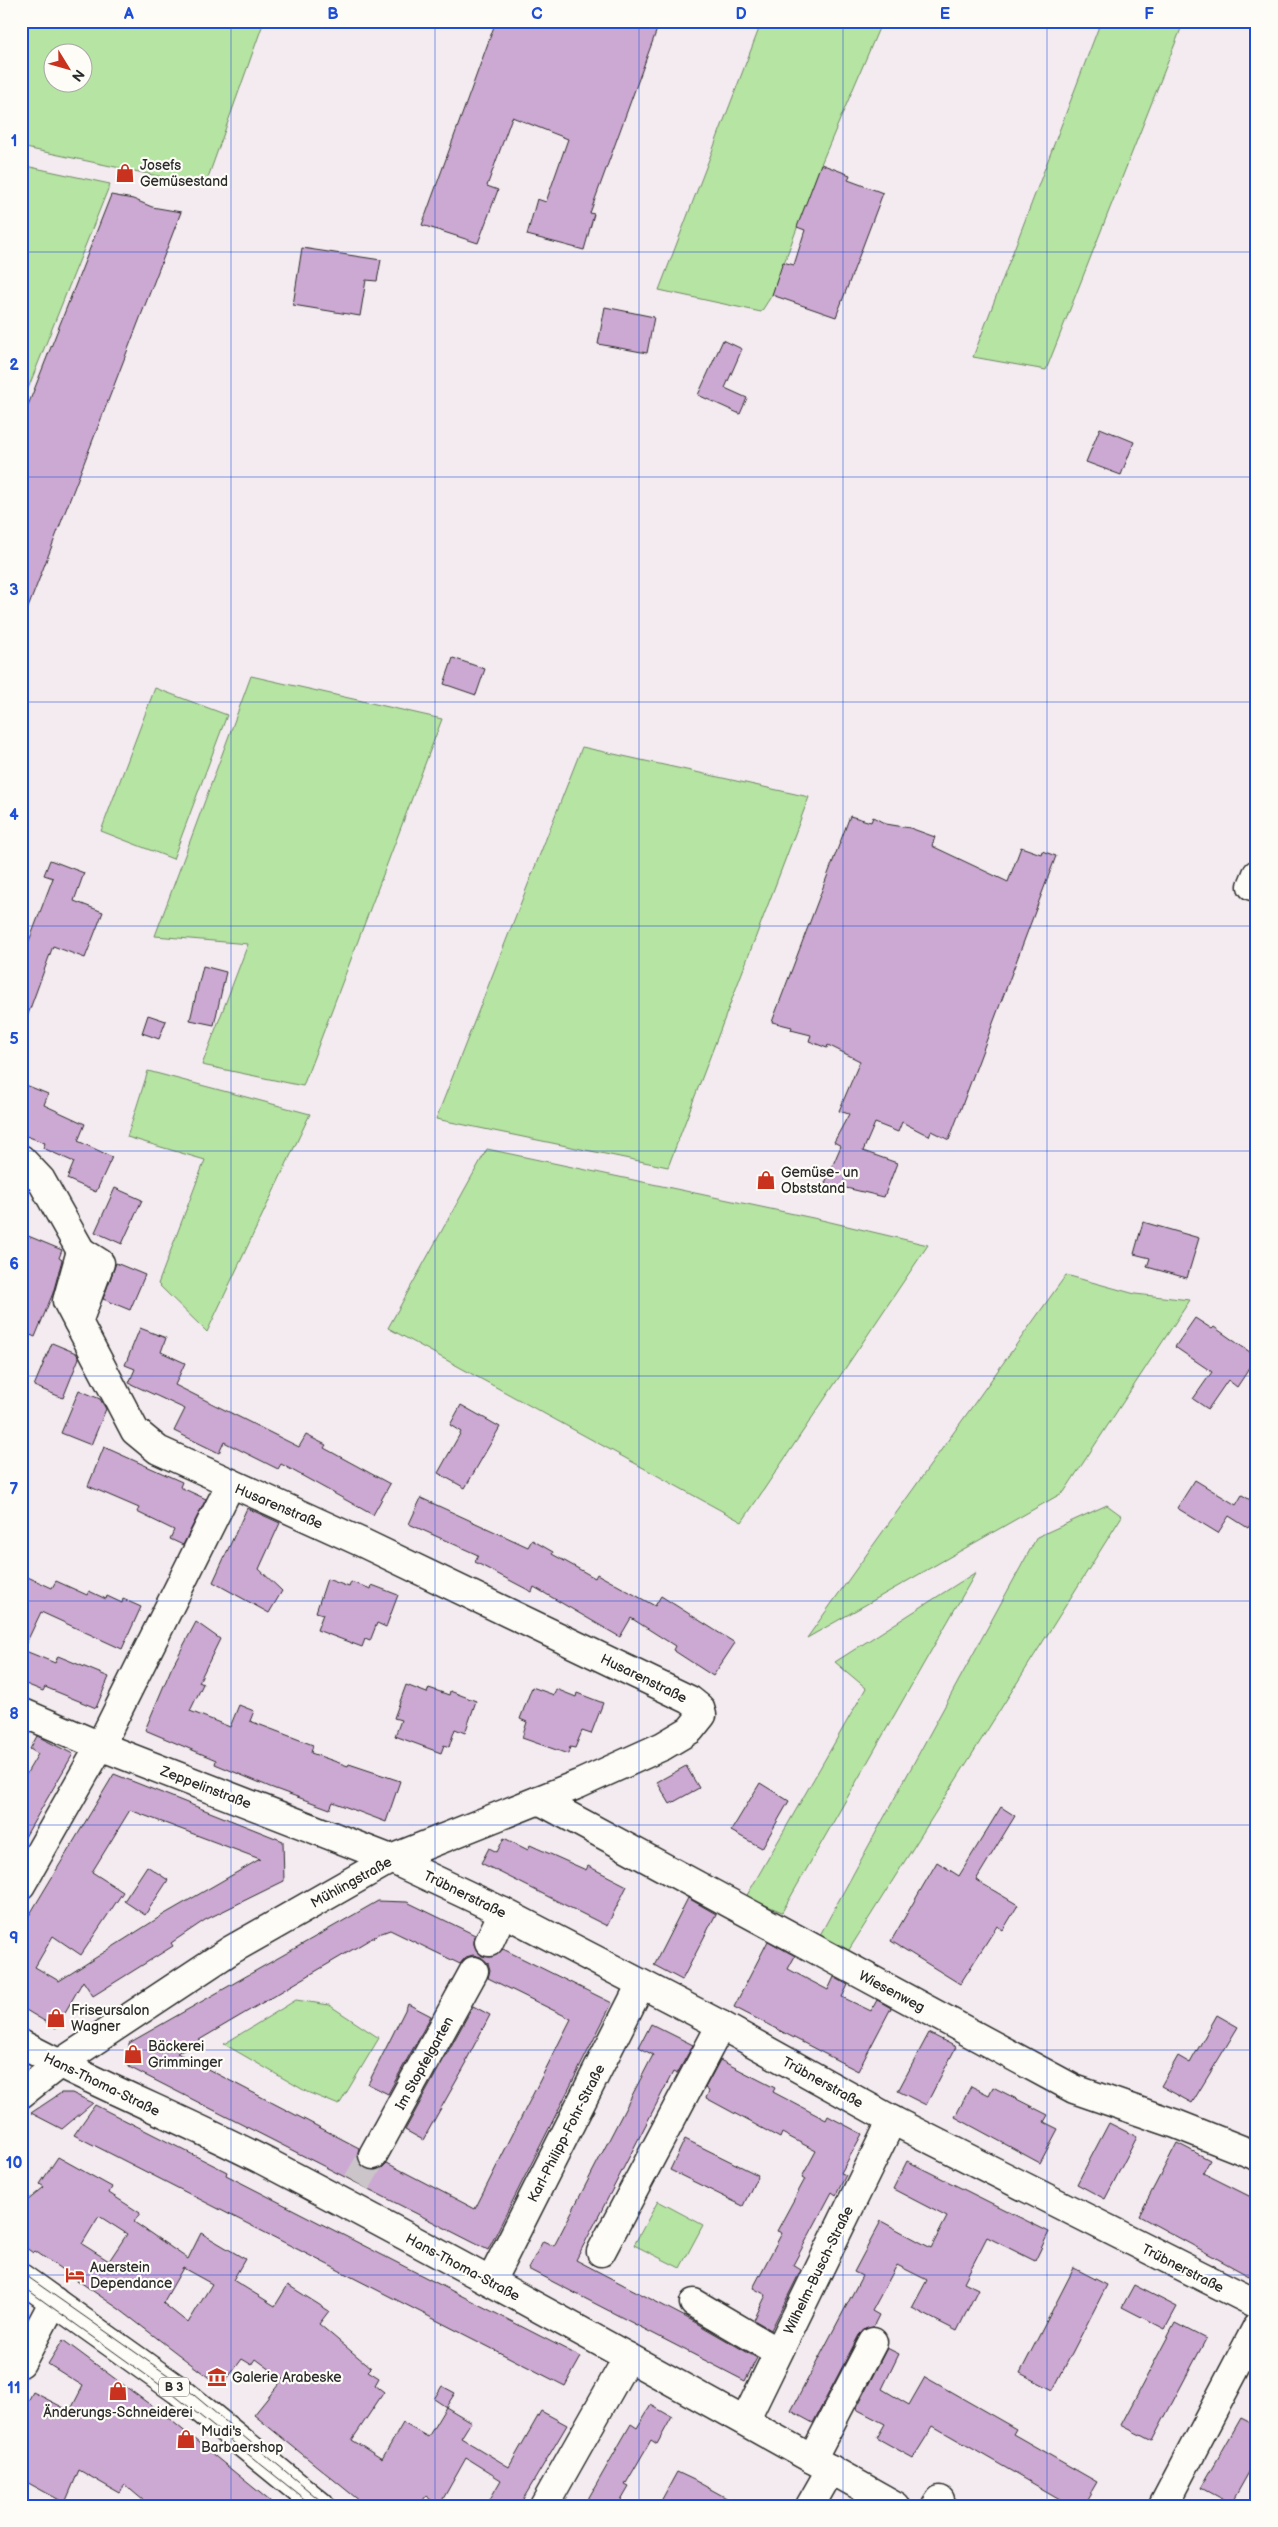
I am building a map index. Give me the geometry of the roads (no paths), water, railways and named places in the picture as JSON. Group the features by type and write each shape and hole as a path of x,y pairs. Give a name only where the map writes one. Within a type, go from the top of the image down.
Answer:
{"street":[{"path":"21,1159 41,1180 81,1251 67,1301 135,1432 158,1450 231,1483"},
{"name":"Husarenstraße","path":"21,1885 100,1746 231,1483 363,1543 690,1700 700,1708 702,1714"},
{"name":"Zeppelinstraße","path":"21,1712 100,1746 391,1859"},
{"name":"Mühlingstraße","path":"21,2094 59,2064 231,1950 391,1859 539,1800 663,1746 690,1730 702,1714"},
{"name":"Wiesenweg","path":"539,1800 1074,2088 1176,2124 1257,2156"},
{"name":"Trübnerstraße","path":"391,1859 503,1912 721,2025 892,2120 1257,2304"},
{"path":"489,1942 503,1912"},
{"name":"Im Stopfelgarten","path":"373,2155 474,1971"},
{"name":"Karl-Philipp-Fohr-Straße","path":"491,2282 641,1984"},
{"path":"601,2252 721,2025"},
{"name":"Hans-Thoma-Straße","path":"21,2044 59,2064 268,2163 352,2194 491,2282 746,2421 896,2506"},
{"name":"Wilhelm-Busch-Straße","path":"746,2421 892,2120"},
{"name":"B 3","path":"21,2278 178,2390 320,2506"},
{"path":"21,2363 54,2301"},
{"path":"694,2303 778,2352"},
{"path":"1163,2506 1257,2327"},
{"path":"810,2506 821,2464 873,2342"},
{"path":"544,2506 628,2357"}],"tunnel":[{"path":"357,2183 373,2155"}],"tram line":[{"path":"21,2272 182,2385 327,2506"},
{"path":"21,2285 174,2395 313,2506"}],"place":[{"name":"Josefs Gemüsestand","path":"125,173"},
{"name":"Gemüse- un Obststand","path":"766,1180"},
{"name":"Friseursalon Wagner","path":"56,2018"},
{"name":"Bäckerei Grimminger","path":"133,2054"},
{"name":"Auerstein Dependance","path":"75,2275"},
{"name":"Galerie Arabeske","path":"217,2377"},
{"name":"Änderungs-Schneiderei","path":"118,2391"},
{"name":"Mudi's Barbaershop","path":"186,2439"}]}
